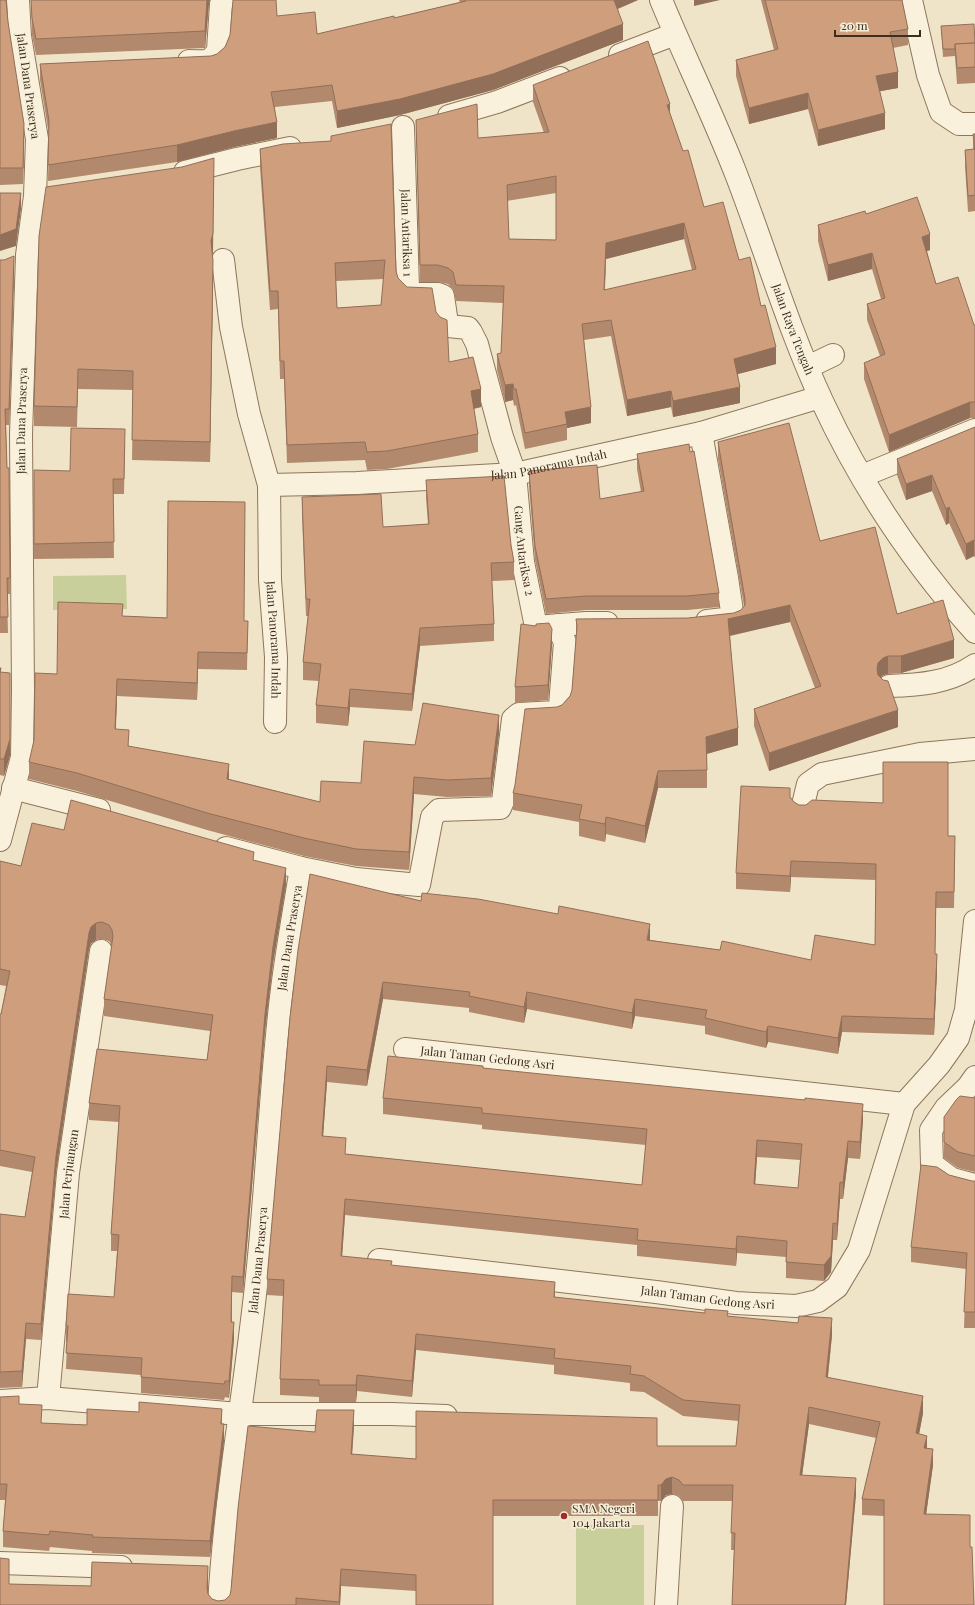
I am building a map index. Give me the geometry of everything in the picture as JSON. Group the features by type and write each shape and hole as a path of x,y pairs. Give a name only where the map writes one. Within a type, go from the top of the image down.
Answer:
{"street":[{"name":"Jalan Dana Praserya","path":"0,840 7,799 22,757 21,434 27,255 24,196 37,139 20,36 18,0"},
{"path":"171,62 210,60 214,57 218,50 221,4 224,0"},
{"name":"Jalan Raya Tengah","path":"661,0 735,174 772,276 820,397 840,438 904,545 949,603 975,632"},
{"path":"910,0 928,75 941,112 959,124 975,124"},
{"path":"601,62 675,34"},
{"path":"26,68 48,67"},
{"path":"381,132 497,102 578,71"},
{"name":"Jalan Antariksa 1","path":"404,127 408,288 413,294 438,294 443,296 448,326 468,328 471,332 477,344 502,437 515,474"},
{"path":"164,176 180,174 236,159 313,144"},
{"path":"24,196 57,193"},
{"path":"7,262 27,255"},
{"name":"Jalan Panorama Indah","path":"223,260 231,327 249,414 269,485 270,580 276,657 275,722"},
{"path":"808,367 834,355"},
{"name":"Jalan Panorama Indah","path":"269,485 358,483 515,474 701,433 820,397"},
{"path":"862,476 975,430"},
{"path":"688,622 733,618 728,578 701,433"},
{"name":"Gang Antariksa 2","path":"515,474 524,562 536,627 559,625"},
{"path":"204,842 301,868 356,879 419,885 432,817 439,810 500,808 503,801 513,719 519,714 556,712 560,706 565,642 559,630 559,625 586,622 625,623"},
{"path":"889,686 922,685 950,678 975,665"},
{"path":"802,809 808,784 822,774 920,754 975,749"},
{"path":"7,799 121,817"},
{"name":"Jalan Dana Praserya","path":"219,1605 213,1570 248,1358 257,1275 281,996 301,868"},
{"name":"Jalan Taman Gedong Asri","path":"379,1260 656,1292 736,1303 796,1306 818,1301 837,1287 859,1250 904,1104 939,1065 958,1038 966,1010 975,921"},
{"name":"Jalan Perjuangan","path":"48,1398 68,1173 101,951"},
{"name":"Jalan Taman Gedong Asri","path":"405,1050 904,1104"},
{"path":"975,1077 968,1087 946,1108 931,1130 932,1164 952,1179 975,1185"},
{"path":"0,1401 48,1398 239,1414 392,1414 462,1416"},
{"path":"666,1605 672,1506"},
{"path":"0,1563 142,1568"}],"green space":[{"path":"126,575 127,609 53,610 53,576"},
{"path":"576,1525 644,1525 644,1605 576,1605"}],"building":[{"path":"0,0 6,0 24,124 23,168 0,168"},
{"path":"31,0 207,0 205,31 36,39 32,18"},
{"path":"233,0 276,0 277,16 315,12 317,34 394,16 394,18 466,1 465,0 614,0 623,24 493,74 400,99 337,111 332,85 271,92 277,122 177,145 48,165 49,121 40,64 211,56 217,54 225,47 230,35"},
{"path":"765,0 902,0 908,29 890,32 898,72 876,76 885,113 818,130 808,93 749,108 736,60 778,49"},
{"path":"974,24 975,43 955,44 955,49 943,49 941,26"},
{"path":"648,41 670,104 667,105 683,151 688,150 704,207 723,202 739,260 750,257 761,306 765,305 776,347 734,359 740,387 673,401 671,391 627,400 611,320 582,324 591,407 565,412 567,424 525,433 516,389 514,389 513,384 505,385 497,354 501,353 504,286 456,285 453,272 448,268 438,265 420,265 416,120 477,104 478,138 549,132 533,85","holes":["556,176 556,240 509,239 507,185","684,223 696,269 604,290 606,243"]},
{"path":"975,43 975,67 957,68 955,44"},
{"path":"391,124 396,271 398,278 407,287 432,288 436,312 440,317 447,320 449,362 473,357 481,389 471,391 478,434 387,451 367,452 365,442 287,445 284,361 280,361 278,291 270,291 260,149 283,144 331,141 331,136","holes":["385,260 381,305 337,308 335,263"]},
{"path":"973,134 975,134 975,149"},
{"path":"975,149 975,195 968,196 965,150"},
{"path":"214,158 213,233 211,241 213,261 210,442 132,440 133,371 78,369 77,407 34,406 39,236 46,187 182,167"},
{"path":"0,193 21,193 16,229 0,235"},
{"path":"917,197 930,234 922,237 936,284 958,277 975,325 975,402 970,402 889,435 864,363 885,354 867,304 885,298 872,253 828,265 818,225 865,211 866,214"},
{"path":"14,256 9,409 5,409 7,468 9,468 10,578 7,578 8,617 0,617 0,260"},
{"path":"789,423 820,541 875,527 897,614 943,600 954,640 901,656 888,656 883,658 878,663 878,675 883,680 888,681 898,710 769,753 754,709 821,686 790,605 728,619 738,728 706,737 707,770 658,771 645,826 606,817 605,824 579,819 582,805 513,793 525,709 557,707 562,705 570,696 572,690 577,626 576,619 688,618 734,613 741,610 745,605 718,442"},
{"path":"975,427 975,541 974,540 966,544 949,507 946,509 932,475 906,484 897,459"},
{"path":"71,428 125,429 124,479 113,479 114,542 34,544 34,470 70,471"},
{"path":"689,444 690,452 694,451 719,593 687,596 586,596 546,599 535,546 529,471 597,465 600,499 644,491 637,454"},
{"path":"504,476 514,562 491,563 494,624 420,628 412,694 350,689 348,708 316,705 321,664 303,662 310,599 306,599 302,497 381,494 383,527 429,524 426,480"},
{"path":"168,501 245,502 244,621 248,621 247,653 198,652 197,683 117,679 115,729 129,730 128,746 229,764 227,779 320,802 321,781 361,783 364,741 415,745 423,703 499,715 491,778 447,780 414,777 409,852 356,849 304,838 207,813 77,773 29,762 34,740 35,673 57,674 58,602 123,604 122,616 167,618"},
{"path":"549,623 552,629 548,685 515,687 521,624 536,626 536,624"},
{"path":"0,672 10,673 10,739 4,759 0,759"},
{"path":"883,762 948,762 948,836 955,836 954,892 936,892 935,954 937,954 934,1019 842,1016 838,1038 768,1026 766,1032 705,1018 707,1010 635,999 632,1013 527,992 524,1007 469,996 470,992 383,982 367,1070 327,1066 322,1136 346,1138 345,1154 642,1185 647,1129 482,1113 482,1108 383,1098 388,1056 551,1075 805,1100 805,1098 863,1104 860,1142 848,1141 843,1183 840,1182 837,1224 833,1223 831,1256 824,1265 786,1262 787,1241 737,1236 736,1249 637,1240 638,1229 345,1199 341,1256 392,1261 391,1265 555,1282 554,1297 705,1313 705,1309 728,1311 727,1316 798,1323 799,1316 832,1318 826,1377 923,1396 916,1433 927,1436 924,1448 933,1449 924,1514 970,1515 970,1547 972,1547 974,1605 884,1605 884,1500 862,1499 880,1422 809,1407 800,1475 856,1478 845,1605 732,1605 735,1533 731,1533 733,1485 683,1485 679,1480 672,1477 666,1479 661,1485 658,1485 658,1500 493,1500 493,1605 416,1605 416,1575 341,1569 339,1602 296,1598 296,1605 0,1605 0,1558 9,1559 9,1584 91,1586 92,1562 208,1566 208,1594 212,1599 218,1601 225,1600 230,1595 231,1590 238,1508 248,1426 315,1432 317,1410 354,1410 351,1454 416,1459 416,1411 657,1418 657,1446 736,1446 740,1405 683,1400 644,1376 630,1374 631,1366 554,1358 555,1349 416,1334 412,1381 357,1375 356,1385 319,1385 319,1380 280,1379 284,1280 267,1279 290,1017 298,950 310,874 421,901 422,893 478,899 558,914 559,906 650,924 647,940 720,950 722,941 811,960 815,935 875,945 876,864 791,861 790,876 736,873 741,786 790,788 790,797 799,805 806,805 812,800 883,803","holes":["757,1140 802,1144 798,1188 754,1184"]},
{"path":"71,800 254,852 253,860 286,868 273,947 265,1014 243,1277 232,1276 231,1322 234,1322 229,1381 225,1381 224,1384 141,1377 142,1358 66,1353 68,1294 114,1297 119,1235 111,1234 120,1106 89,1103 97,1049 207,1060 213,1015 104,999 113,936 109,925 102,922 96,923 91,927 89,933 56,1156 41,1324 26,1323 22,1371 0,1372 0,1214 25,1217 35,1157 0,1150 0,1014 10,971 0,969 0,861 21,866 32,823 64,830"},
{"path":"960,1096 975,1098 975,1156 958,1152 944,1142 944,1117"},
{"path":"921,1165 937,1167 949,1175 975,1181 975,1312 964,1312 967,1253 911,1247"},
{"path":"19,1396 19,1404 42,1405 41,1423 87,1425 87,1409 139,1412 139,1402 222,1409 221,1424 224,1424 210,1541 92,1537 93,1535 50,1531 49,1535 3,1531 7,1484 0,1484 0,1397"}],"place":[{"name":"SMA Negeri 104 Jakarta","path":"564,1516"}]}
